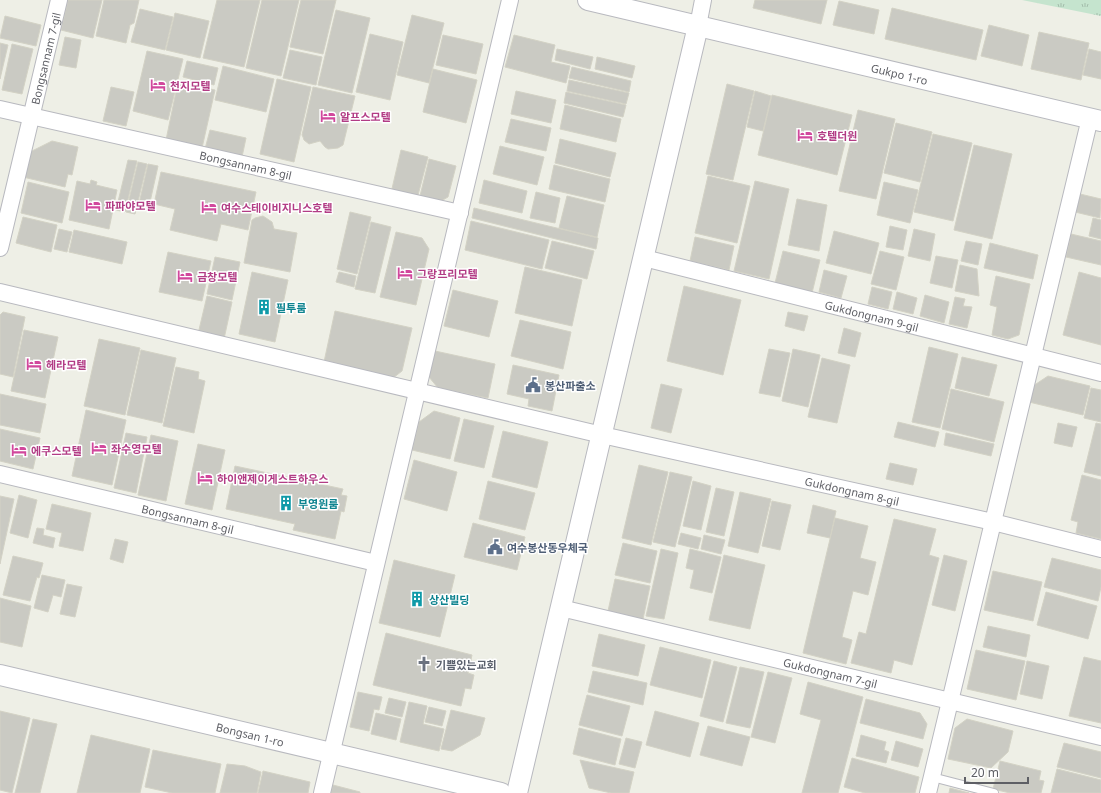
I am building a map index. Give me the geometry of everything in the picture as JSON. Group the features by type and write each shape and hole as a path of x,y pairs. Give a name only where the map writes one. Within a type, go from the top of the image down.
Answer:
{"street":[{"name":"Bongsannam 7-gil","path":"0,248 59,0"},
{"path":"322,793 510,0"},
{"name":"Gukpo 1-ro","path":"588,0 1095,120"},
{"path":"517,793 644,258 703,0"},
{"name":"Bongsannam 7-gil","path":"0,109 31,116"},
{"name":"Bongsannam 8-gil","path":"31,116 460,214"},
{"path":"928,793 1033,356 1095,120"},
{"name":"Gukdongnam 9-gil","path":"644,258 1101,373"},
{"path":"0,292 417,391"},
{"name":"Gukdongnam 8-gil","path":"417,391 602,435 993,522 1101,549"},
{"name":"Bongsannam 8-gil","path":"0,474 376,563"},
{"name":"Gukdongnam 7-gil","path":"561,608 1101,737"},
{"name":"Bongsan 1-ro","path":"0,675 501,793"}],"lane":[{"path":"932,777 994,793"}],"green space":[{"path":"1022,0 1101,0 1101,16"}],"building":[{"path":"68,0 102,0 93,38 61,30"},
{"path":"104,0 139,0 134,23 130,25 126,43 96,36"},
{"path":"217,0 260,0 244,67 203,58"},
{"path":"262,0 299,0 281,76 246,68"},
{"path":"301,0 336,0 323,54 290,47"},
{"path":"755,0 827,0 821,24 753,8"},
{"path":"839,1 879,10 874,34 833,25"},
{"path":"892,8 983,30 976,60 885,39"},
{"path":"140,9 173,17 165,50 131,42"},
{"path":"336,10 370,18 352,93 318,85"},
{"path":"175,13 209,21 200,58 166,50"},
{"path":"412,15 444,23 429,83 397,75"},
{"path":"5,16 41,25 36,46 0,38"},
{"path":"989,25 1029,35 1022,66 981,56"},
{"path":"1039,32 1089,43 1081,80 1031,69"},
{"path":"370,34 403,42 390,100 356,92"},
{"path":"443,35 483,44 476,74 436,65"},
{"path":"514,35 555,45 551,62 570,66 566,83 505,67"},
{"path":"65,37 81,40 76,68 59,65"},
{"path":"0,43 8,45 0,79"},
{"path":"12,44 33,49 22,94 2,90"},
{"path":"557,49 593,57 590,69 555,60"},
{"path":"1089,49 1101,52 1101,79 1083,75"},
{"path":"290,50 322,57 316,85 283,78"},
{"name":"천지모텔","path":"147,51 183,59 168,120 133,111"},
{"path":"597,57 635,66 632,78 595,69"},
{"path":"187,61 218,68 214,85 183,77"},
{"path":"223,66 274,79 266,112 215,100"},
{"path":"572,67 631,81 629,92 569,78"},
{"path":"433,69 477,80 466,123 423,112"},
{"path":"277,79 311,87 294,162 260,154"},
{"path":"569,80 629,93 626,104 567,91"},
{"path":"178,82 215,90 202,148 166,140"},
{"path":"727,84 754,91 733,180 706,174"},
{"path":"111,87 134,92 126,126 103,121"},
{"name":"알프스모텔","path":"313,87 355,96 343,145 338,148 328,149 320,141 309,144 304,140 302,135"},
{"path":"516,91 556,100 551,123 511,114"},
{"path":"755,91 771,96 763,131 747,127"},
{"path":"566,92 626,105 623,117 564,103"},
{"name":"호텔더원","path":"772,95 852,115 837,175 758,155"},
{"path":"565,105 621,119 616,142 560,129"},
{"path":"858,110 895,119 876,199 839,191"},
{"path":"511,119 551,128 546,151 505,142"},
{"path":"896,123 932,132 920,182 884,173"},
{"path":"210,130 246,138 242,157 205,149"},
{"path":"933,134 972,143 953,221 914,212"},
{"path":"560,139 616,153 610,177 555,163"},
{"path":"52,141 78,147 72,175 68,174 65,187 23,177 28,153"},
{"path":"974,145 1012,154 992,239 954,230"},
{"path":"500,146 544,157 537,185 493,174"},
{"path":"401,150 428,157 417,199 391,193"},
{"path":"429,159 456,166 448,197 436,204 419,200"},
{"path":"128,160 137,161 125,212 116,210"},
{"path":"138,162 147,164 135,214 126,212"},
{"path":"148,164 158,166 148,211 138,208"},
{"path":"554,165 610,179 605,202 549,189"},
{"name":"여수스테이비지니스호텔","path":"161,172 256,192 248,230 221,224 217,241 170,230 175,209 154,204"},
{"path":"708,176 750,186 737,243 695,233"},
{"name":"파파야모텔","path":"91,180 97,182 96,185 117,190 109,229 69,220 77,181 90,184"},
{"path":"484,180 527,191 522,213 479,203"},
{"path":"755,181 789,189 769,279 734,271"},
{"path":"28,182 69,192 62,223 21,213"},
{"path":"884,182 918,190 910,223 877,215"},
{"path":"536,192 560,198 555,223 530,218"},
{"path":"1080,194 1101,199 1100,218 1075,212"},
{"path":"567,196 604,205 597,237 559,228"},
{"path":"797,199 827,205 819,251 788,245"},
{"path":"474,208 598,238 596,249 472,218"},
{"path":"350,212 371,217 357,274 337,269"},
{"path":"263,216 272,222 274,229 297,233 290,272 244,263 252,220"},
{"path":"23,217 57,225 51,252 16,243"},
{"path":"1093,218 1101,220 1101,239 1089,236"},
{"path":"471,221 549,240 542,269 465,250"},
{"path":"371,222 391,227 375,293 355,289"},
{"path":"890,226 907,230 903,250 886,247"},
{"path":"59,229 72,232 67,252 54,249"},
{"path":"914,229 935,234 930,261 908,256"},
{"path":"74,230 127,242 122,264 69,252"},
{"path":"834,231 879,243 871,274 826,263"},
{"name":"그랑프리모텔","path":"396,232 422,238 429,249 416,305 380,297"},
{"path":"1071,234 1101,241 1101,265 1066,257"},
{"path":"695,237 734,246 729,270 690,261"},
{"path":"552,241 594,251 587,279 545,268"},
{"path":"966,241 982,244 978,265 961,261"},
{"path":"990,243 1038,255 1033,279 984,268"},
{"path":"783,251 820,260 812,293 775,283"},
{"path":"880,251 904,257 896,290 871,284"},
{"name":"금창모텔","path":"168,252 211,261 202,301 159,292"},
{"path":"936,256 958,260 952,288 930,283"},
{"path":"215,257 240,262 232,300 207,294"},
{"path":"960,265 977,269 979,296 955,291"},
{"path":"525,267 582,280 572,326 515,313"},
{"path":"824,270 847,276 841,298 819,292"},
{"name":"필투룸","path":"252,272 288,280 275,342 239,334"},
{"path":"339,272 356,276 354,287 336,282"},
{"path":"1079,272 1101,278 1101,345 1063,335"},
{"path":"996,276 1030,284 1019,335 1008,339 992,335 997,307 990,305"},
{"path":"684,286 741,300 723,375 667,361"},
{"path":"872,287 892,292 888,309 868,304"},
{"path":"453,290 498,301 489,337 444,326"},
{"path":"897,292 917,298 913,314 893,309"},
{"path":"925,295 949,302 944,323 920,316"},
{"path":"207,296 232,302 224,339 198,334"},
{"path":"955,297 965,299 963,306 972,307 967,328 949,324"},
{"path":"335,311 412,328 402,371 393,378 324,362"},
{"path":"3,312 25,317 13,377 0,374 0,315"},
{"path":"788,312 808,316 804,331 785,326"},
{"path":"520,320 571,332 563,369 511,356"},
{"path":"844,328 861,333 855,357 838,353"},
{"name":"헤라모텔","path":"24,330 58,337 45,398 11,391"},
{"path":"99,339 140,348 125,415 84,406"},
{"path":"929,347 958,354 940,428 912,422"},
{"path":"769,349 790,353 780,397 759,393"},
{"path":"793,349 820,355 808,407 782,401"},
{"path":"141,350 176,358 162,423 127,415"},
{"path":"435,351 495,364 488,398 438,388 429,377"},
{"path":"962,357 997,365 989,396 955,388"},
{"path":"822,358 850,365 837,423 808,417"},
{"name":"봉산파출소","path":"513,365 559,375 552,411 528,406 529,399 507,394"},
{"path":"176,367 199,372 198,379 205,381 194,433 163,426"},
{"path":"1048,376 1090,386 1083,415 1029,402 1033,386"},
{"path":"661,384 682,389 671,433 651,428"},
{"path":"1091,388 1101,390 1101,422 1084,418"},
{"path":"951,389 1004,402 994,442 942,429"},
{"path":"0,394 46,404 40,433 0,425"},
{"name":"좌수영모텔","path":"86,410 126,420 112,485 72,476"},
{"path":"434,411 460,418 450,459 412,450 419,422"},
{"path":"464,419 494,426 484,468 454,461"},
{"path":"898,422 939,432 935,447 894,437"},
{"path":"1058,423 1077,427 1072,447 1054,443"},
{"path":"1096,423 1101,424 1101,476 1084,472"},
{"name":"에쿠스모텔","path":"0,429 40,438 33,469 0,461"},
{"path":"503,431 548,442 537,488 492,477"},
{"path":"126,433 147,437 136,493 114,488"},
{"path":"946,433 994,444 991,456 944,445"},
{"path":"151,435 178,441 166,501 138,495"},
{"path":"198,444 225,450 212,510 185,504"},
{"path":"414,460 457,472 447,511 404,499"},
{"path":"890,463 917,469 913,485 886,479"},
{"path":"639,465 668,472 651,545 622,538"},
{"name":"부영원룸","path":"235,466 343,489 341,495 347,496 344,512 341,511 335,539 293,530 295,524 226,509"},
{"path":"670,472 692,477 675,547 653,542"},
{"path":"1082,475 1101,480 1101,539 1076,533 1078,522 1071,520"},
{"path":"488,481 535,493 525,530 479,519"},
{"path":"693,481 711,486 701,530 683,526"},
{"path":"716,488 734,492 724,536 706,532"},
{"path":"740,492 771,499 758,553 728,546"},
{"path":"19,495 37,500 28,538 10,533"},
{"path":"0,496 14,499 0,564"},
{"path":"772,501 791,505 780,550 762,546"},
{"path":"52,504 91,513 83,551 59,546 62,533 46,529"},
{"path":"813,505 836,511 830,538 807,533"},
{"path":"835,518 868,526 860,558 876,562 868,595 853,591 842,637 852,640 846,664 803,653"},
{"path":"894,519 936,529 929,555 939,558 912,665 894,660 891,673 851,663 859,632 866,634"},
{"name":"여수봉산동우체국","path":"473,523 525,537 517,570 464,557"},
{"path":"37,528 44,529 43,535 55,538 53,548 33,543"},
{"path":"681,533 701,538 698,549 678,544"},
{"path":"704,535 725,540 721,554 701,549"},
{"path":"115,539 128,542 123,563 110,559"},
{"path":"623,543 657,551 650,583 615,575"},
{"path":"661,549 678,553 664,619 646,616"},
{"path":"690,549 721,557 712,593 690,588 694,570 686,568"},
{"path":"724,555 765,565 750,629 709,620"},
{"path":"944,555 967,561 955,611 932,605"},
{"path":"13,556 43,563 30,601 3,595"},
{"path":"1052,558 1101,570 1101,587 1098,601 1044,587"},
{"name":"상산빌딩","path":"394,560 455,575 440,637 379,623"},
{"path":"993,571 1042,582 1033,621 984,610"},
{"path":"42,575 65,580 61,597 53,595 48,612 34,608"},
{"path":"615,579 650,586 643,619 608,611"},
{"path":"67,584 82,587 75,617 60,614"},
{"path":"1046,592 1097,606 1088,639 1037,625"},
{"path":"0,598 31,606 22,647 0,642"},
{"path":"988,626 1030,635 1026,657 983,647"},
{"name":"기쁨있는교회","path":"386,633 472,655 468,673 474,675 471,689 465,688 461,706 373,685"},
{"path":"599,634 645,645 638,676 592,666"},
{"path":"660,647 711,660 702,698 650,685"},
{"path":"976,650 1025,661 1016,700 967,689"},
{"path":"1084,657 1101,661 1101,723 1069,716"},
{"path":"714,661 737,667 723,722 700,716"},
{"path":"1027,661 1049,666 1042,699 1020,694"},
{"path":"740,667 764,672 750,728 726,723"},
{"path":"593,671 647,683 643,705 588,692"},
{"path":"768,672 792,678 775,743 751,737"},
{"path":"808,682 863,697 838,793 802,793 821,720 800,714"},
{"path":"358,692 382,697 379,710 374,709 369,731 350,727"},
{"path":"587,695 630,706 622,736 579,725"},
{"path":"389,698 406,702 402,717 385,713"},
{"path":"866,699 920,713 927,724 923,739 860,723"},
{"path":"409,702 427,706 423,724 444,729 439,751 400,742"},
{"path":"429,707 446,711 442,726 425,722"},
{"path":"451,710 485,718 480,735 452,751 441,749"},
{"path":"0,711 30,718 12,793 0,790"},
{"path":"655,711 699,723 690,757 646,745"},
{"path":"376,713 401,719 396,740 371,734"},
{"path":"33,719 57,724 40,793 15,793"},
{"path":"967,719 1013,731 1008,752 991,768 948,759 955,728"},
{"path":"708,726 750,737 742,766 700,755"},
{"path":"579,728 621,739 615,765 573,754"},
{"path":"91,735 150,749 140,793 77,793"},
{"path":"861,735 886,742 884,750 889,752 886,763 856,756"},
{"path":"626,738 642,742 635,768 619,764"},
{"path":"896,741 923,749 918,767 891,760"},
{"path":"1064,743 1101,752 1101,778 1057,767"},
{"path":"153,750 221,764 215,793 172,793 145,787"},
{"path":"852,758 919,777 915,793 865,793 844,787"},
{"path":"580,760 634,772 629,793 611,793 589,788"},
{"path":"1000,761 1041,771 1039,780 1044,781 1041,793 1010,793 993,789"},
{"path":"227,764 245,766 261,772 257,793 220,793"},
{"path":"1057,769 1101,780 1101,793 1051,793"},
{"path":"263,771 310,782 308,793 258,793"},
{"path":"333,785 360,792 360,793 331,793"},
{"path":"950,788 969,793 949,793"}],"place":[{"name":"천지모텔","path":"158,85"},
{"name":"알프스모텔","path":"328,116"},
{"name":"호텔더원","path":"805,135"},
{"name":"파파야모텔","path":"93,205"},
{"name":"여수스테이비지니스호텔","path":"209,207"},
{"name":"그랑프리모텔","path":"405,273"},
{"name":"금창모텔","path":"185,276"},
{"name":"필투룸","path":"264,307"},
{"name":"헤라모텔","path":"34,364"},
{"name":"봉산파출소","path":"533,385"},
{"name":"좌수영모텔","path":"99,448"},
{"name":"에쿠스모텔","path":"19,450"},
{"name":"하이앤제이게스트하우스","path":"205,478"},
{"name":"부영원룸","path":"286,503"},
{"name":"여수봉산동우체국","path":"495,547"},
{"name":"상산빌딩","path":"417,599"},
{"name":"기쁨있는교회","path":"424,664"}]}
